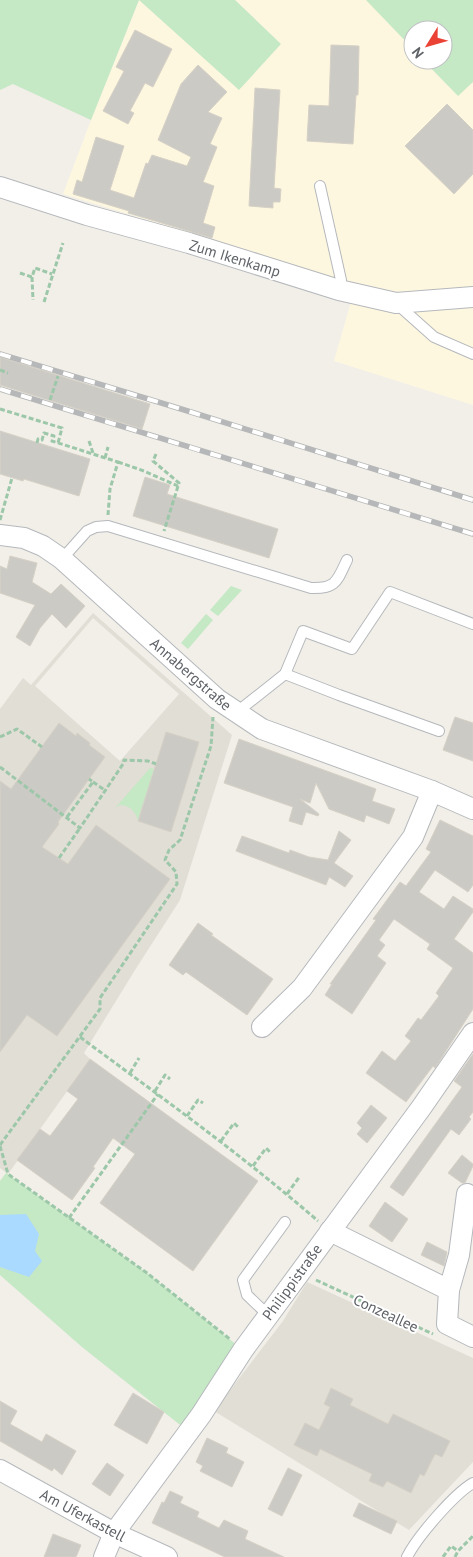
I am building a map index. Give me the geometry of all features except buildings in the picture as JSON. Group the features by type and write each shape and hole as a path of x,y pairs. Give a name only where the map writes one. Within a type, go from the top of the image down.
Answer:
{"street":[{"name":"Zum Ikenkamp","path":"0,186 339,290 396,303 473,297"},
{"name":"Annabergstraße","path":"0,536 24,538 43,546 62,559 217,700 262,729 432,791 473,809"},
{"path":"262,1027 302,988 401,852 412,836 432,791"},
{"name":"Philippistraße","path":"104,1557 114,1533 201,1416 243,1350 473,1033"},
{"path":"467,1194 459,1255 450,1290 447,1324 473,1337"},
{"path":"330,1231 450,1290"},
{"name":"Am Uferkastell","path":"0,1470 114,1533 166,1557"}],"lane":[{"path":"320,186 341,280 339,290"},
{"path":"396,303 434,337 473,354"},
{"path":"62,559 87,532 96,527 108,526 311,588 324,589 333,584 347,560"},
{"path":"237,712 285,674 303,631 352,649 390,592 473,624"},
{"path":"285,674 439,731"},
{"path":"268,1315 247,1295 243,1280 285,1222"},
{"path":"407,1557 413,1546 441,1512 473,1483"}],"path":[{"path":"44,302 63,243"},
{"path":"33,300 32,277 35,268 52,274"},
{"path":"20,273 32,277"},
{"path":"0,370 8,373"},
{"path":"50,400 58,376"},
{"path":"0,409 63,426 58,442"},
{"path":"37,442 38,439 42,440 44,433 54,436 52,441 144,471 178,486"},
{"path":"90,441 93,454"},
{"path":"105,458 108,447"},
{"path":"156,454 153,460 179,483 161,541"},
{"path":"108,526 110,489 118,462"},
{"path":"0,520 12,478"},
{"path":"217,700 211,746 180,840 169,850 165,860 176,872 178,884 100,998 100,1009 0,1146 8,1174 147,1273 243,1350"},
{"path":"0,737 17,728 42,747"},
{"path":"59,858 106,791 124,760 148,761 156,764"},
{"path":"0,767 80,828"},
{"path":"89,779 106,791"},
{"path":"67,817 93,782"},
{"path":"80,1037 221,1141 330,1231"},
{"path":"130,1073 139,1058"},
{"path":"69,1218 156,1092 165,1076 170,1079"},
{"path":"187,1116 198,1100 203,1103"},
{"path":"221,1141 234,1123 238,1126"},
{"path":"253,1166 266,1148 270,1152"},
{"path":"287,1194 300,1176"},
{"name":"Conzeallee","path":"300,1273 438,1336"},
{"path":"455,1557 458,1551 473,1536"},
{"path":"443,1557 451,1546 458,1551"}],"shaded area":[{"path":"139,0 281,44 235,0 473,0 473,405 334,361 356,284 63,194"},
{"path":"93,613 232,735 180,900 84,1053 90,1059 8,1174 0,1168 0,709 23,678 31,685","holes":["93,618 179,694 120,761 35,686"]},
{"path":"307,1282 473,1358 473,1462 409,1530 214,1411 283,1321"}],"green space":[{"path":"0,0 139,0 91,120 13,84 0,90"},
{"path":"139,0 235,0 281,44 239,90"},
{"path":"366,0 473,0 473,82 458,96 433,70 453,70 453,20 403,20 403,39"},
{"path":"231,586 242,590 218,616 210,610"},
{"path":"206,614 213,620 188,649 181,643"},
{"path":"150,768 155,769 138,821 130,808 120,805 115,808"},
{"path":"6,1173 147,1273 243,1350 189,1432 82,1347 0,1275 0,1181"}],"water":[{"path":"26,1214 39,1234 35,1251 42,1261 29,1277 0,1267 0,1215"}],"railway":[{"path":"0,354 473,500"},
{"path":"0,389 473,534"}]}
